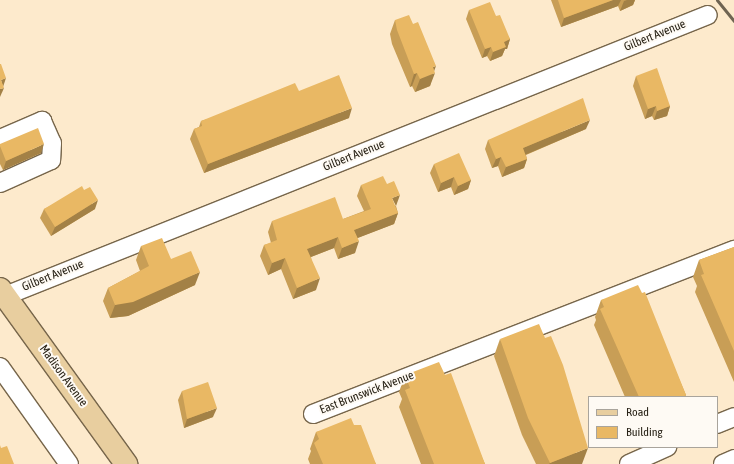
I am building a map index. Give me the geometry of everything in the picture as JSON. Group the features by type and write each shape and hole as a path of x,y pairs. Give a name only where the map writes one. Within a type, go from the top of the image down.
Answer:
{"main road":[{"name":"Madison Avenue","path":"2,294 126,464"}],"street":[{"name":"Gilbert Avenue","path":"2,294 708,15"},
{"path":"0,139 42,121 52,143 51,160 0,184"},
{"name":"East Brunswick Avenue","path":"313,414 734,250"},
{"path":"0,367 69,464"},
{"path":"718,424 734,417"},
{"path":"629,464 665,448"},
{"path":"723,464 734,459"}],"building":[{"path":"558,0 613,0 564,18"},
{"path":"490,2 496,16 500,15 510,39 504,42 506,47 493,52 491,47 485,49 469,10"},
{"path":"409,15 413,24 418,22 436,66 433,67 435,73 420,79 417,73 414,74 397,30 395,20"},
{"path":"0,64 6,78 1,80 4,88 0,89"},
{"path":"657,68 670,106 657,111 656,106 648,109 636,76"},
{"path":"339,75 352,108 208,164 194,129 202,126 201,121 295,83 299,91"},
{"path":"583,98 590,120 523,148 527,159 506,167 501,157 496,159 488,140"},
{"path":"38,128 44,144 6,161 0,144"},
{"path":"459,153 471,180 458,186 454,177 441,183 434,164"},
{"path":"383,176 387,184 394,181 400,195 392,198 398,213 354,230 359,241 342,248 338,237 307,249 320,278 297,288 285,258 272,263 264,245 277,240 272,221 335,197 343,219 371,209 361,185"},
{"path":"82,186 84,190 90,187 98,200 55,227 44,209"},
{"path":"162,238 171,259 191,251 200,272 133,302 115,305 108,288 149,266 141,246"},
{"path":"734,247 734,351 701,275 704,274 699,260"},
{"path":"638,285 642,293 645,292 686,395 639,396 600,309 604,307 601,300"},
{"path":"539,324 545,338 551,336 563,365 588,448 550,463 528,418 500,339"},
{"path":"439,362 445,375 451,373 485,464 434,464 405,390 410,388 405,375"},
{"path":"208,382 217,408 187,419 182,391"},
{"path":"351,418 354,425 361,425 376,464 323,464 314,443 319,439 316,432"},
{"path":"0,445 1,448 7,446 14,464 0,464"}],"railway":[{"path":"717,0 734,21"}]}
